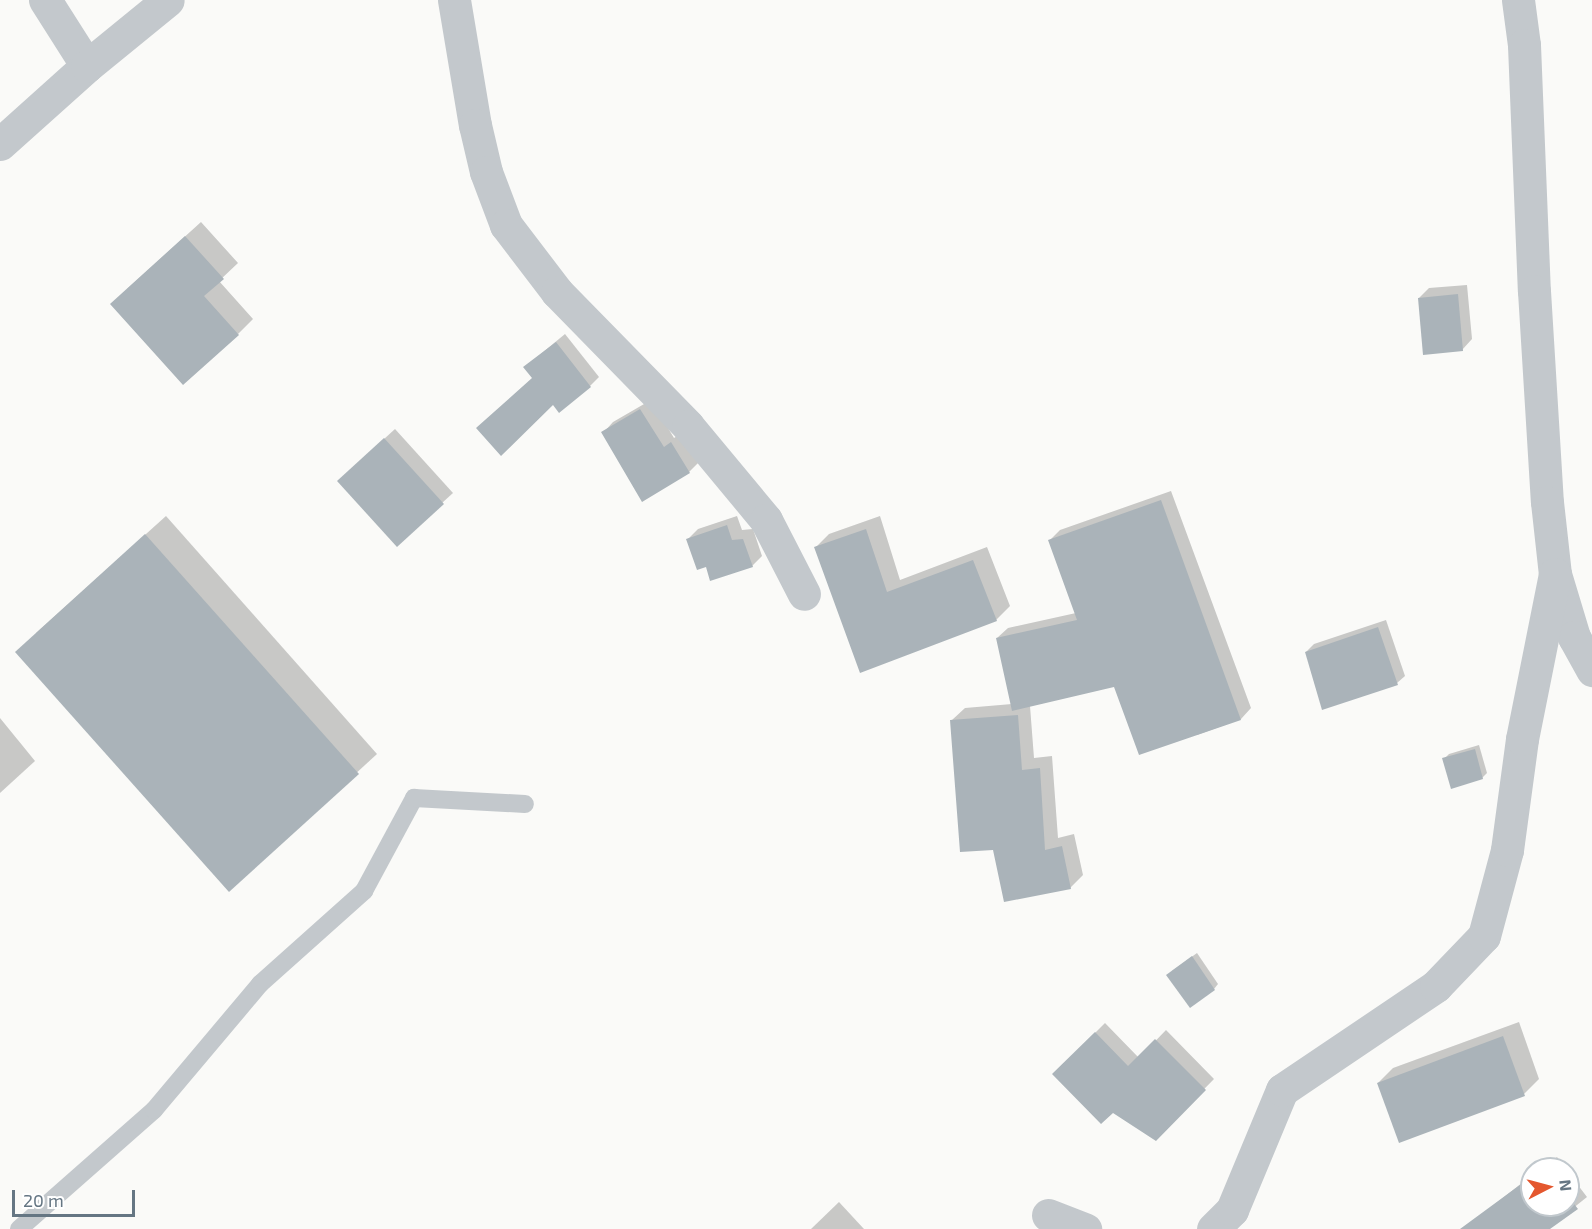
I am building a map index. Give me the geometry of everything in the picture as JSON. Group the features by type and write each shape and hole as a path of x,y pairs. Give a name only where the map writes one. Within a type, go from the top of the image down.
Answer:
{"street":[{"path":"45,0 87,66"},
{"path":"0,144 87,66 168,0"},
{"path":"454,0 486,172 506,225 557,292 688,426 766,520 804,594"},
{"path":"1518,0 1524,45 1534,291 1547,502 1555,574 1574,637 1592,670"},
{"path":"1213,1229 1232,1210 1282,1090 1436,986 1484,936 1507,850 1522,739 1555,574"},
{"path":"1048,1215 1085,1229"}],"lane":[{"path":"19,1229 154,1110 260,984 364,891 414,798 525,804"}],"building":[{"path":"185,236 224,279 204,296 239,335 183,385 110,304"},
{"path":"1458,294 1463,351 1423,355 1418,298"},
{"path":"556,342 591,387 559,413 553,405 501,456 476,428 532,378 523,367"},
{"path":"640,409 664,447 671,442 690,473 642,502 601,432"},
{"path":"384,438 444,504 397,547 337,481"},
{"path":"1161,500 1241,720 1139,755 1114,687 1012,711 996,638 1077,620 1048,540"},
{"path":"727,525 732,540 743,539 753,567 710,581 706,567 697,570 686,539"},
{"path":"866,529 887,592 973,560 997,621 860,673 814,547"},
{"path":"145,534 359,774 229,892 15,652"},
{"path":"1378,627 1398,685 1322,710 1305,652"},
{"path":"1018,715 1022,770 1040,768 1045,850 1062,846 1071,889 1004,902 993,850 960,852 950,720"},
{"path":"1475,749 1483,779 1451,789 1442,758"},
{"path":"1192,956 1215,990 1190,1008 1166,975"},
{"path":"1095,1032 1128,1066 1155,1039 1206,1090 1156,1141 1113,1113 1101,1124 1052,1074"},
{"path":"1503,1036 1525,1096 1399,1143 1377,1083"},
{"path":"1520,1185 1520,1217 1567,1217 1550,1229 1460,1229"}]}
